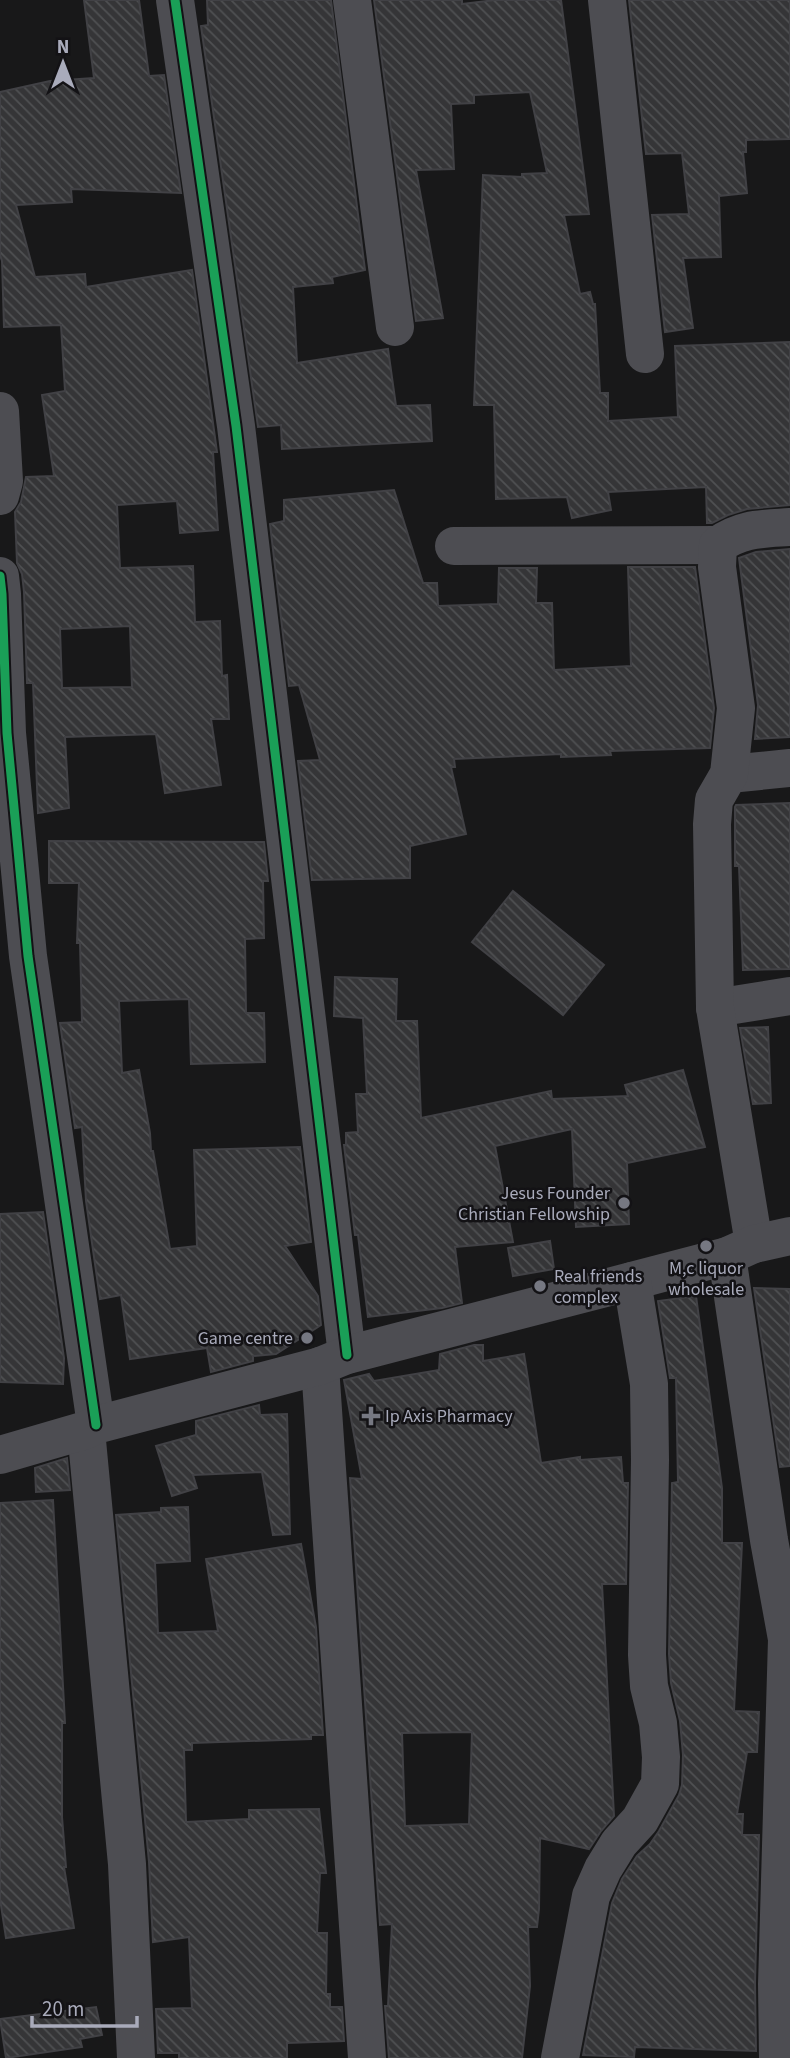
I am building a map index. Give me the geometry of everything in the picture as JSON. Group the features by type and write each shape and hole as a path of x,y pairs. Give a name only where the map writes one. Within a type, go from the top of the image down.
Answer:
{"street":[{"path":"175,0 236,426 334,1360 367,2058"},
{"path":"352,0 395,327"},
{"path":"607,0 645,354"},
{"path":"0,411 4,481 0,496"},
{"path":"454,546 718,545 732,535 790,527"},
{"path":"718,545 717,568 736,708 729,774 714,800 712,824 715,1008 757,1245 767,1526 787,1639 777,1984 778,2058"},
{"path":"0,576 7,733 26,942 91,1428 127,1864 136,2058"},
{"path":"729,774 790,768"},
{"path":"715,1008 790,996"},
{"path":"0,1455 334,1360 632,1282 757,1245"},
{"path":"560,2058 592,1896 603,1869 619,1843 640,1820 660,1784 658,1723 649,1686 647,1655 649,1384 632,1282"}],"building":[{"path":"84,0 139,0 149,76 164,75 181,193 71,189 72,202 16,205 35,277 85,274 86,287 192,270 217,452 213,452 218,530 180,533 177,501 117,505 120,568 193,566 195,622 220,621 222,676 227,675 229,719 211,719 221,785 165,793 156,734 65,737 69,808 38,813 33,683 27,683 24,592 22,574 17,563 15,512 21,502 26,477 54,476 42,395 65,391 61,325 4,327 0,255 0,92 50,81 94,78","holes":["130,626 132,687 62,688 60,629"]},
{"path":"207,0 331,0 365,270 332,277 333,283 293,287 297,363 388,349 396,406 430,405 432,441 282,449 281,425 258,427 201,26 208,25"},
{"path":"374,0 462,0 462,4 495,0 561,0 589,214 564,215 580,294 590,292 595,304 600,393 608,393 608,421 678,417 675,346 790,342 790,505 747,509 707,523 706,487 608,492 611,510 572,518 567,497 496,499 494,405 474,405 483,175 522,177 522,174 547,173 530,92 474,95 474,103 451,104 454,169 416,170 443,318 416,321"},
{"path":"629,0 790,0 790,139 746,140 746,152 743,152 747,193 719,196 721,257 683,258 693,328 665,332 652,215 689,214 682,153 646,154"},
{"path":"394,490 423,583 437,583 438,606 498,604 499,568 537,568 536,603 552,603 554,670 631,666 628,567 695,567 714,708 710,748 610,751 611,755 561,757 561,754 454,759 455,767 451,767 466,834 410,846 410,878 312,880 298,761 320,760 299,685 289,686 270,524 284,521 284,500"},
{"path":"790,549 790,737 755,739 758,705 739,558 756,552"},
{"path":"790,803 790,969 743,970 739,866 735,866 735,807"},
{"path":"49,841 264,842 268,881 263,881 264,938 245,939 246,1013 264,1013 265,1062 191,1064 189,999 119,1001 122,1073 139,1070 170,1249 197,1246 194,1150 300,1147 311,1242 285,1246 318,1296 321,1325 276,1354 253,1356 253,1361 211,1372 207,1348 130,1359 121,1295 100,1299 86,1201 82,1127 75,1128 60,1023 82,1022 80,943 77,943 79,883 49,883"},
{"path":"513,891 604,965 563,1015 472,942"},
{"path":"335,977 397,979 396,1021 417,1021 421,1118 551,1091 552,1099 628,1096 625,1085 683,1070 705,1147 627,1163 629,1224 576,1227 572,1129 495,1146 513,1242 455,1247 462,1303 368,1317 344,1145 346,1133 358,1132 356,1094 367,1094 363,1018 334,1016"},
{"path":"768,1027 771,1103 753,1104 740,1028"},
{"path":"43,1212 64,1358 63,1384 0,1382 0,1214"},
{"path":"550,1241 554,1269 513,1276 508,1248"},
{"path":"754,1288 790,1289 790,1466 780,1467"},
{"path":"696,1296 722,1488 722,1543 742,1543 734,1711 759,1712 757,1752 747,1752 737,1814 743,1814 742,1835 759,1835 756,2051 635,2047 634,2057 583,2055 612,1903 622,1879 637,1856 659,1831 682,1785 680,1721 671,1683 669,1654 672,1483 678,1482 676,1378 670,1378 658,1301"},
{"path":"483,1345 483,1361 524,1354 541,1463 580,1457 580,1460 621,1457 623,1483 628,1483 626,1584 602,1584 614,1816 589,1849 540,1838 539,1909 537,1927 528,1927 530,1986 522,2058 389,2058 385,2006 388,2006 392,1924 380,1925 350,1478 362,1479 344,1380 369,1374 374,1381 439,1370 440,1354","holes":["472,1732 469,1824 405,1826 402,1733"]},
{"path":"259,1405 260,1415 287,1414 290,1534 273,1535 262,1472 193,1475 197,1488 172,1496 156,1446 196,1435 196,1421"},
{"path":"67,1458 70,1490 36,1492 35,1468"},
{"path":"53,1500 65,1723 62,1723 64,1867 74,1928 6,1938 0,1899 0,1503"},
{"path":"188,1507 190,1561 155,1563 158,1633 218,1631 206,1559 301,1544 316,1627 323,1735 311,1735 311,1739 192,1743 192,1750 184,1750 186,1822 249,1819 249,1810 319,1809 326,1873 320,1873 317,1933 327,1933 326,1994 330,1994 330,2007 342,2007 344,2041 287,2043 287,2058 179,2058 179,2053 158,2053 156,2009 192,2008 189,1937 153,1942 149,1862 116,1515"},
{"path":"96,2007 102,2035 80,2039 82,2047 6,2058 0,2019"}],"cycle path":[{"path":"175,0 236,426 347,1355"},
{"path":"0,576 7,733 28,956 96,1425"}],"place":[{"name":"Jesus Founder Christian Fellowship","path":"624,1203"},
{"name":"M,c liquor wholesale","path":"706,1246"},
{"name":"Real friends complex","path":"540,1286"},
{"name":"Game centre","path":"307,1338"},
{"name":"Ip Axis Pharmacy","path":"371,1416"}]}
